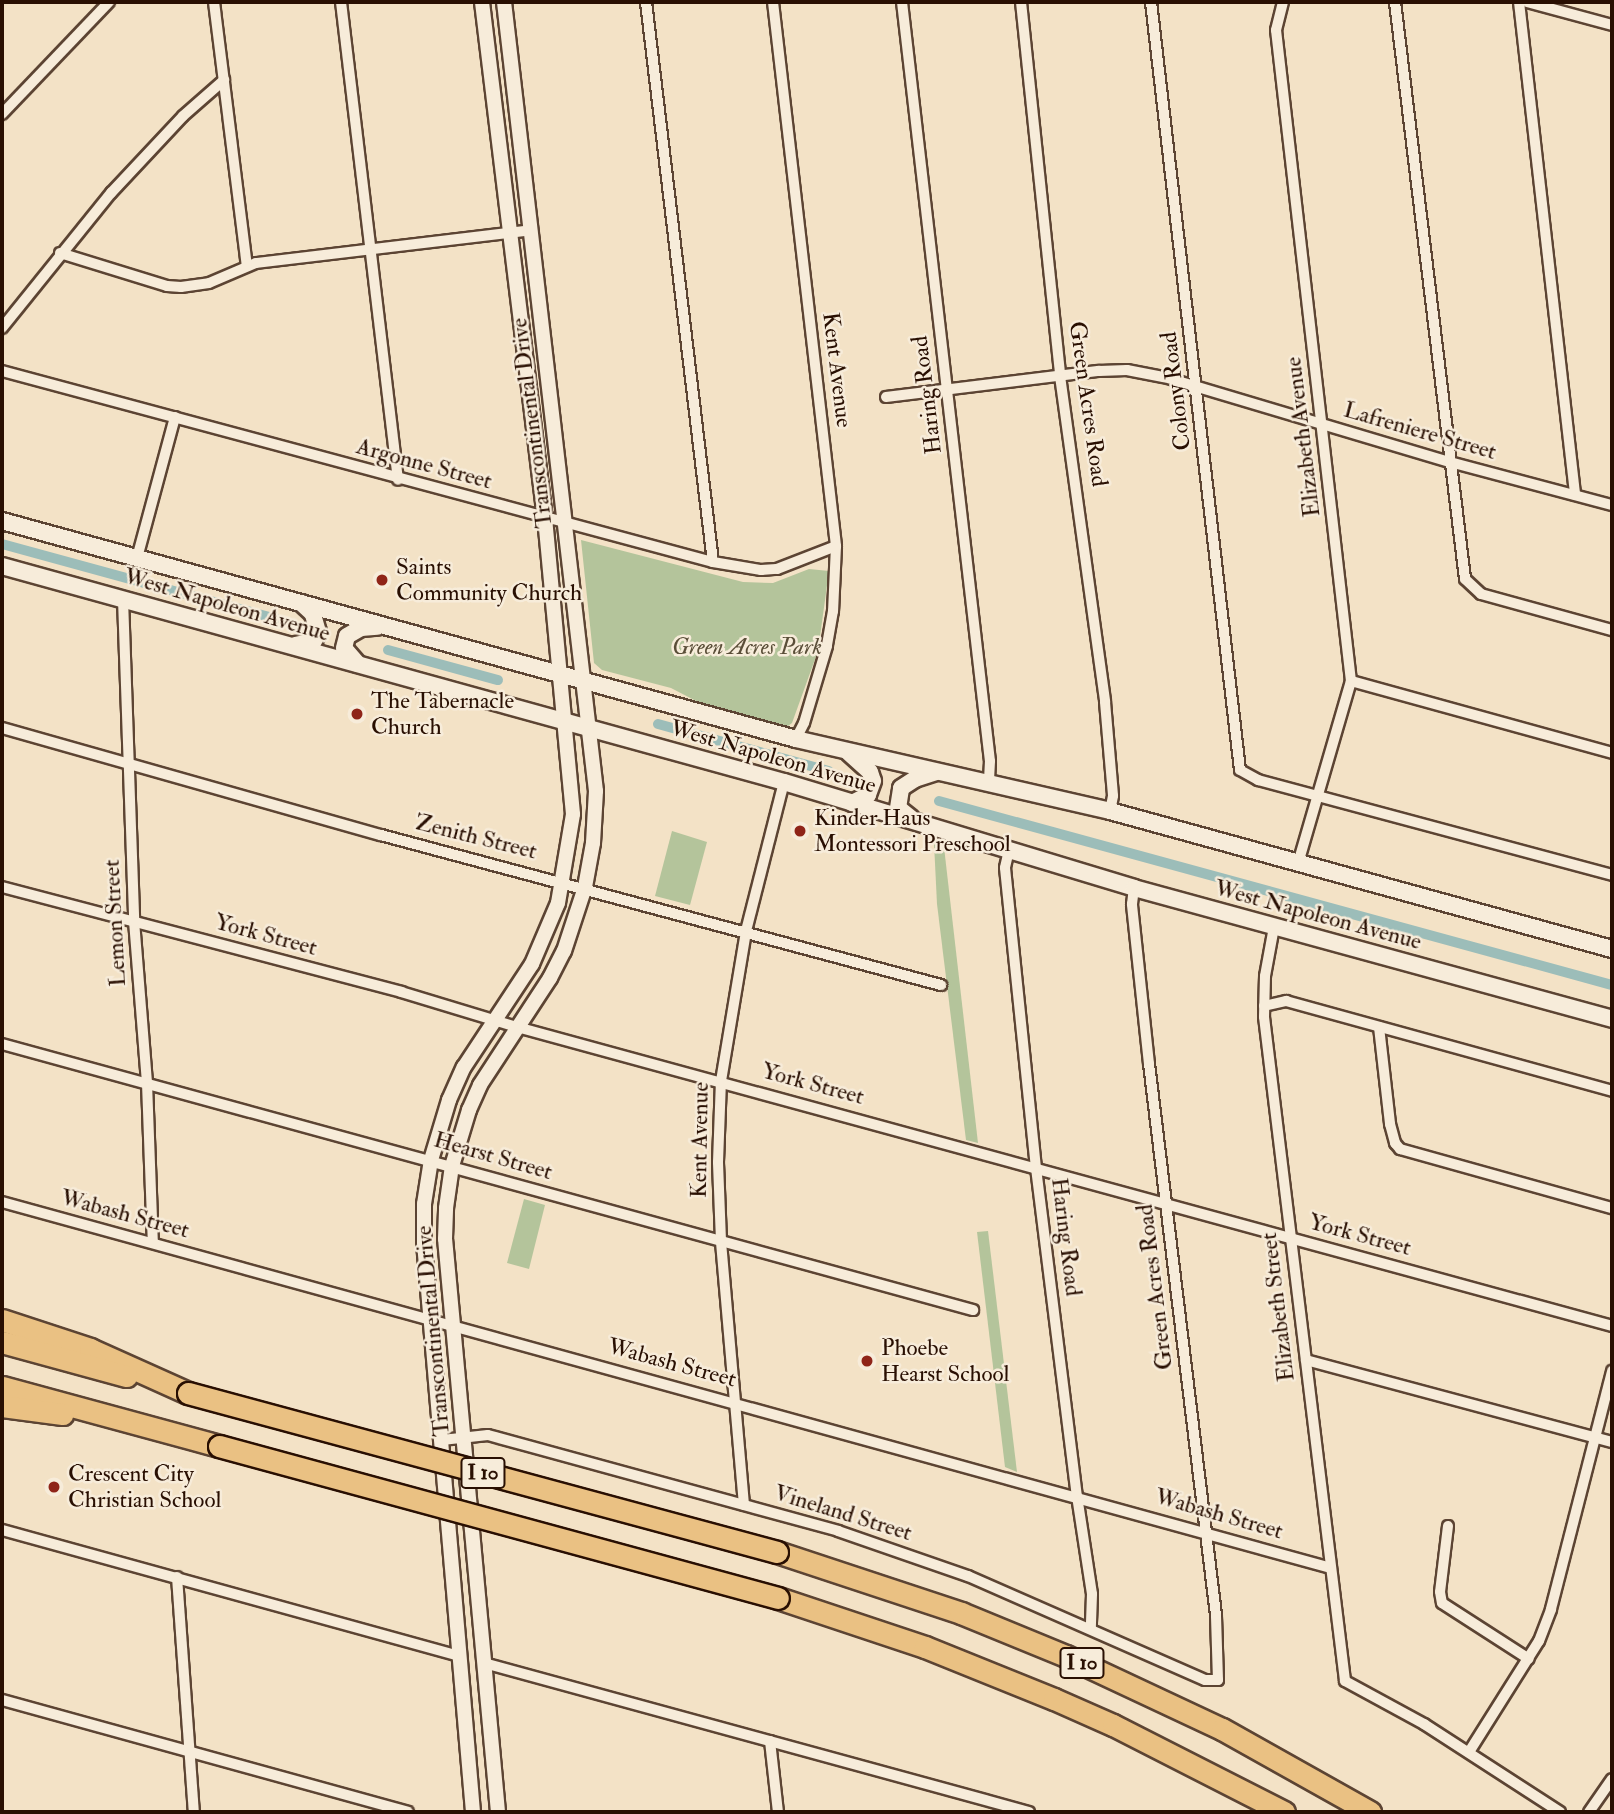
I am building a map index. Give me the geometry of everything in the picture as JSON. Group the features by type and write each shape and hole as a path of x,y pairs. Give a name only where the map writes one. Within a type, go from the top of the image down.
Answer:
{"highway":[{"path":"2,1320 90,1349 188,1393"},
{"name":"I 10","path":"2,1342 777,1552 948,1608 1066,1656 1222,1729 1370,1812"},
{"name":"I 10","path":"2,1387 778,1598 925,1647 1054,1699 1284,1812"},
{"path":"2,1406 130,1422"}],"main road":[{"name":"West Napoleon Avenue","path":"2,521 796,739 1110,811 1612,948"},
{"name":"West Napoleon Avenue","path":"2,566 784,782 1134,888 1612,1019"},
{"path":"289,645 314,641 318,632 313,614 300,602"},
{"path":"358,664 344,648 347,636 361,628 387,626"},
{"path":"848,751 870,772 873,781 868,795 852,803"},
{"path":"916,822 898,808 897,796 908,782 938,772"}],"street":[{"path":"2,114 109,2"},
{"path":"214,2 247,266"},
{"path":"341,2 398,480"},
{"name":"Transcontinental Drive","path":"473,1812 424,1243 424,1204 431,1160 449,1100 464,1067 532,964 558,903 564,881 573,814 545,519 482,2"},
{"name":"Transcontinental Drive","path":"498,1812 445,1239 452,1166 474,1097 564,951 585,887 593,843 596,791 505,2"},
{"path":"646,2 713,562"},
{"name":"Kent Avenue","path":"774,2 835,546 833,611 827,646 804,723 796,739"},
{"name":"Haring Road","path":"902,2 990,761 989,783"},
{"name":"Green Acres Road","path":"1021,2 1060,376 1105,702 1113,796 1110,811"},
{"name":"Colony Road","path":"1152,2 1238,763 1244,773 1317,796"},
{"name":"Elizabeth Avenue","path":"1283,2 1276,30 1351,681 1298,863"},
{"path":"1395,2 1465,579 1481,594 1612,630"},
{"path":"1519,2 1575,495"},
{"path":"1527,2 1612,25"},
{"path":"2,328 60,253 183,116 223,80"},
{"path":"60,253 167,286 209,283 247,266 532,230"},
{"name":"Lafreniere Street","path":"886,397 1127,370 1197,387 1450,462 1612,505"},
{"name":"Argonne Street","path":"2,371 398,480 713,562 761,570 777,569 835,546"},
{"path":"137,558 175,417"},
{"name":"Lemon Street","path":"123,599 134,921 147,1083 153,1244"},
{"path":"1351,681 1612,753"},
{"name":"Zenith Street","path":"2,728 381,835 564,881 941,985"},
{"name":"Kent Avenue","path":"744,1505 721,1241 718,1163 721,1081 746,931 784,782"},
{"path":"1317,796 1612,875"},
{"name":"Haring Road","path":"1009,850 1006,868 1036,1168 1092,1594 1091,1628"},
{"name":"York Street","path":"2,887 1612,1326"},
{"name":"Green Acres Road","path":"1134,888 1132,904 1216,1615 1217,1680"},
{"name":"Elizabeth Street","path":"1274,927 1265,976 1264,1006 1346,1682 1469,1752"},
{"path":"1264,1006 1286,1001 1612,1091"},
{"path":"1379,1027 1390,1124 1395,1143 1400,1149 1612,1208"},
{"name":"Hearst Street","path":"2,1044 973,1310"},
{"name":"Wabash Street","path":"2,1202 1331,1568"},
{"path":"1306,1360 1612,1442"},
{"path":"1560,1812 1469,1752 1529,1659 1550,1609 1612,1371"},
{"name":"Vineland Street","path":"442,1440 488,1435 838,1531 968,1576 1205,1680 1217,1680"},
{"path":"1448,1526 1440,1592 1442,1603 1529,1659"},
{"path":"2,1530 459,1656 477,1667 487,1688"},
{"path":"177,1577 194,1812"},
{"path":"484,1663 1029,1812"},
{"path":"2,1700 408,1812"},
{"path":"771,1741 778,1812"},
{"path":"1589,1812 1612,1779"}],"green space":[{"name":"Green Acres Park","path":"581,540 743,582 773,583 809,569 829,571 818,651 792,723 788,726 700,703 671,688 602,670 594,663"},
{"path":"672,831 707,842 690,905 655,896"},
{"path":"934,843 944,847 978,1143 966,1140 937,904"},
{"path":"524,1199 545,1205 529,1269 507,1263"},
{"path":"988,1231 1017,1472 1005,1467 977,1232"}],"waterway":[{"path":"2,544 276,619"},
{"path":"388,650 498,680"},
{"path":"658,724 829,771"},
{"path":"939,801 1612,985"}],"place":[{"name":"Saints Community Church","path":"382,580"},
{"name":"The Tabernacle Church","path":"357,714"},
{"name":"Kinder Haus Montessori Preschool","path":"800,831"},
{"name":"Phoebe Hearst School","path":"867,1361"},
{"name":"Crescent City Christian School","path":"54,1487"}]}
